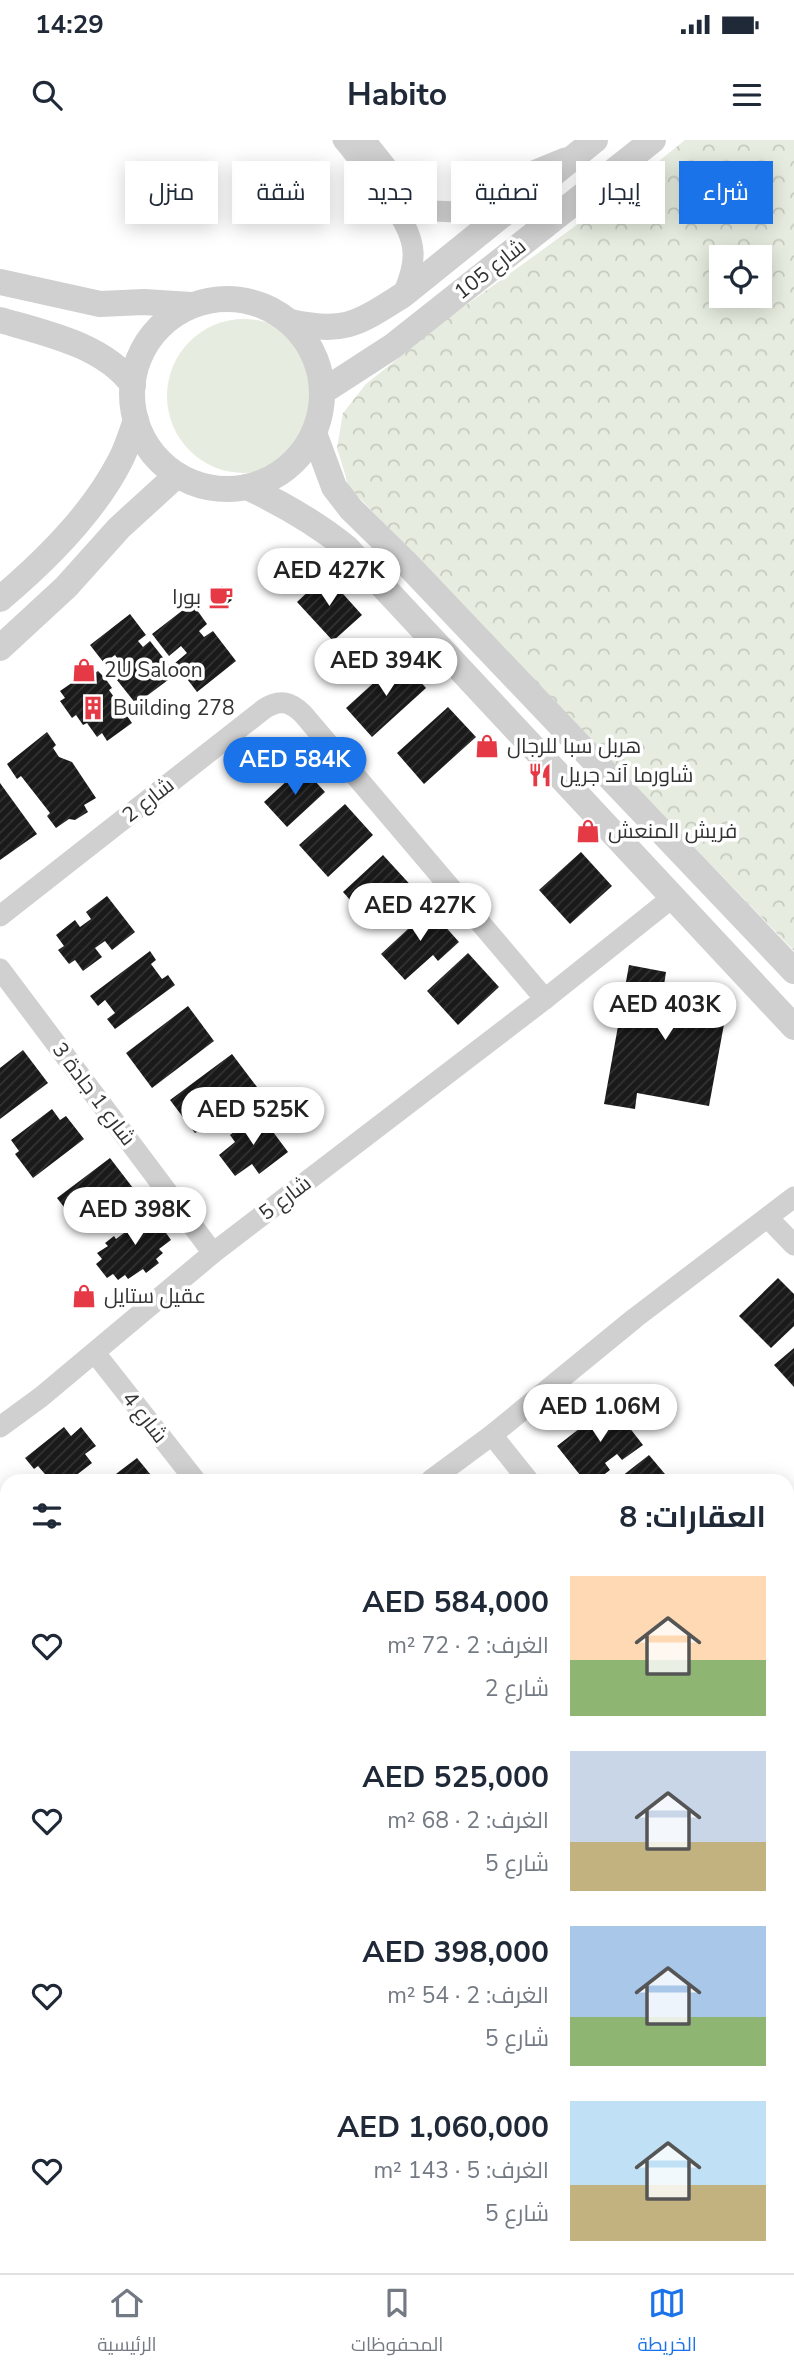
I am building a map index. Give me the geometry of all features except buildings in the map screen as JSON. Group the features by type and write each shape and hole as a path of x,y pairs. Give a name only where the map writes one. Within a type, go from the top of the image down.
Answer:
{"street":[{"path":"343,140 372,176 410,232 414,255 403,295"},
{"path":"365,140 413,200 423,207 446,213 468,208 526,174 586,147"},
{"name":"شارع 105","path":"322,392 393,346 653,140"},
{"name":"شارع 105","path":"290,322 319,328 354,324 403,295 586,147"},
{"path":"0,282 100,304 144,302 191,305"},
{"path":"216,299 243,300 268,307 290,322 307,342 318,366 322,392 314,433 298,457 275,477 247,487 223,489 198,484 177,475 159,460 145,442 136,420 133,385 138,360 150,337 169,318 191,305 216,299"},
{"path":"0,320 96,352 122,371 133,385"},
{"path":"0,599 50,554 97,498 120,460 136,420"},
{"path":"314,433 334,487 351,509 407,564 794,971"},
{"path":"0,648 66,587 119,528 177,475"},
{"path":"247,487 288,506 323,528 347,548 794,1027"},
{"name":"شارع 2","path":"0,916 264,709 273,703 284,702 295,706 303,714 545,999"},
{"name":"شارع 5","path":"0,1427 95,1353 213,1253 545,999 673,897"},
{"name":"شارع 1 جادة 3","path":"0,970 213,1253"},
{"path":"439,1474 492,1435 635,1318 794,1197"},
{"path":"768,1218 794,1245"},
{"name":"شارع 4","path":"95,1353 190,1474"},
{"path":"492,1435 523,1474"}],"green space":[{"path":"685,140 794,140 794,951 349,487 337,448 343,413 366,384 454,314 578,224 665,224 665,161 659,161"},
{"path":"244,319 273,325 298,342 315,367 321,396 315,425 298,450 273,467 244,473 215,467 190,450 173,425 167,396 173,367 190,342 215,325"}],"place":[{"name":"بورا","path":"221,597"},
{"name":"2U Saloon","path":"84,670"},
{"name":"Building 278","path":"93,708"},
{"name":"هربل سبا للرجال","path":"487,746"},
{"name":"شاورما آند جريل","path":"540,775"},
{"name":"فريش المنعش","path":"588,831"},
{"name":"عقيل ستايل","path":"84,1296"}]}
